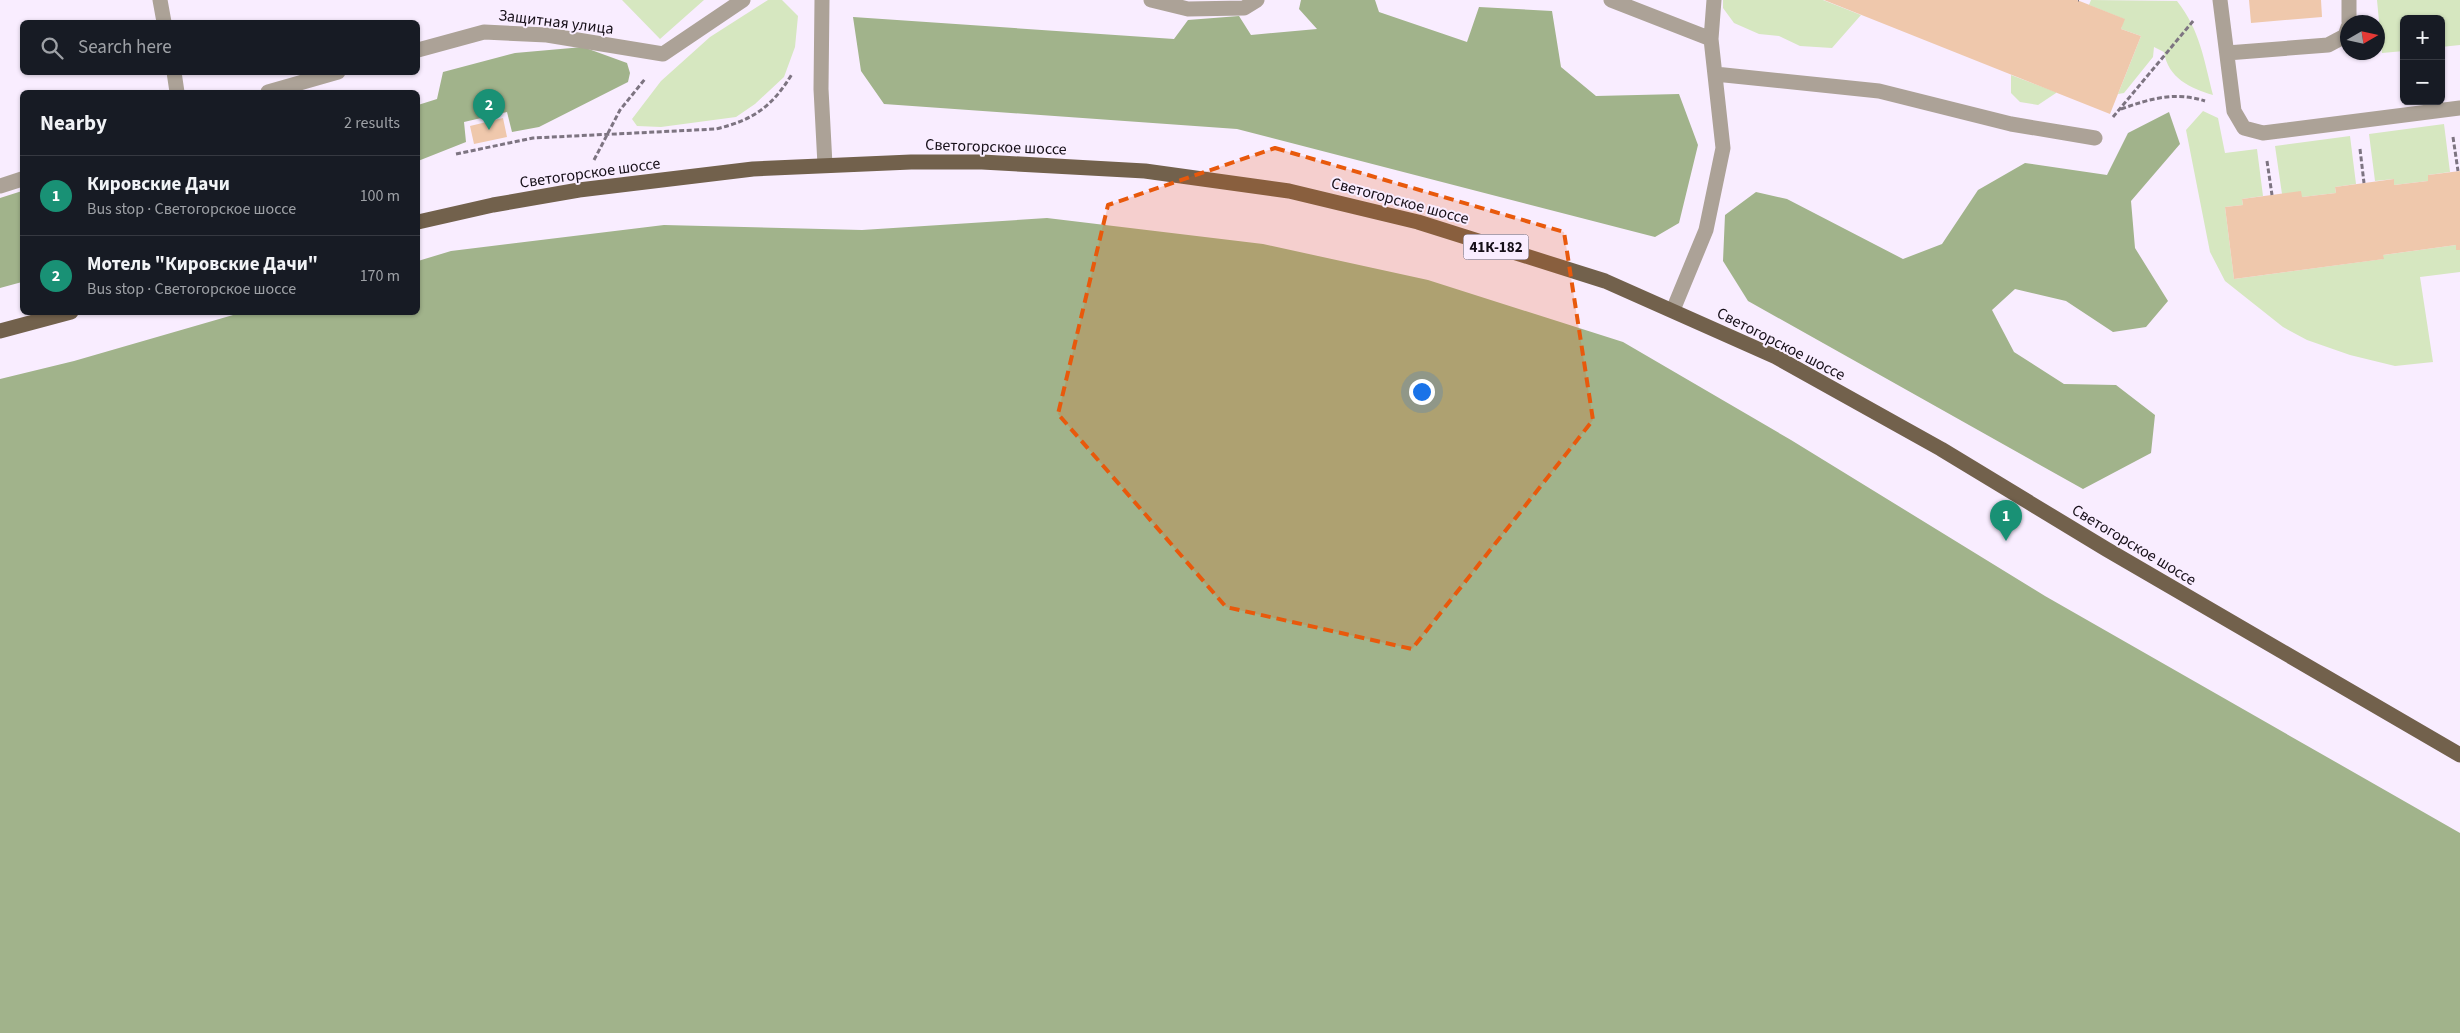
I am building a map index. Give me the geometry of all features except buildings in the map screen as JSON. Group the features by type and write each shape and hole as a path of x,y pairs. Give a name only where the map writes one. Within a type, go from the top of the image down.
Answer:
{"main road":[{"name":"Светогорское шоссе","path":"420,222 493,205 579,190 753,169 825,165 982,162 1145,171 1289,191 1427,225 1605,281 1776,357 1941,449 2106,549 2460,755"},
{"path":"0,331 60,315"}],"street":[{"path":"160,0 164,20"},
{"path":"663,54 744,0"},
{"path":"822,0 821,89 825,165"},
{"path":"1151,0 1188,9 1244,8 1257,0"},
{"path":"1611,0 1711,39"},
{"path":"1673,310 1706,230 1723,148 1711,39 1714,0"},
{"path":"2220,0 2234,111 2244,128 2263,133 2455,108"},
{"path":"2348,0 2349,15"},
{"name":"Защитная улица","path":"420,49 484,32 546,35 663,54"},
{"path":"2227,53 2328,44 2340,38"},
{"path":"1715,74 1879,91 2011,124 2095,138"},
{"path":"174,75 177,90"},
{"path":"275,90 328,75"},
{"path":"0,186 20,180"}],"path":[{"path":"2095,138 2198,14"},
{"path":"608,134 620,110 663,54"},
{"path":"456,154 532,138 716,129 735,124 753,116 778,97 796,65"},
{"path":"2119,109 2159,97 2192,97 2234,111"},
{"path":"2455,108 2458,171"},
{"path":"2356,121 2364,183"},
{"path":"2263,133 2272,195"}],"highlighted area":[{"path":"1275,148 1564,232 1593,420 1412,649 1226,607 1058,414 1108,205"}],"green space":[{"path":"622,0 704,0 660,39"},
{"path":"768,0 782,0 798,16 795,47 784,77 755,104 736,117 661,127 637,126 632,119 661,81 710,37"},
{"path":"1301,0 1375,0 1379,12 1467,42 1479,7 1552,11 1561,67 1596,96 1679,94 1698,145 1679,223 1655,237 1237,129 884,104 861,71 853,17 1174,39 1188,20 1239,16 1251,35 1317,29 1299,9"},
{"path":"1723,0 1823,0 1861,15 1832,48 1800,46 1779,36 1759,34 1734,23 1723,8"},
{"path":"2091,0 2177,1 2196,34 2213,95 2181,81 2170,69 2164,52 2154,47 2153,57 2124,93 2118,94 2141,36 2121,29 2124,19 2089,5"},
{"path":"2377,0 2460,0 2460,45 2445,47 2445,15 2400,15 2400,51 2385,53 2385,15 2378,15"},
{"path":"583,47 627,63 630,73 628,82 539,127 512,132 507,112 464,122 466,142 420,160 420,104 437,99 443,72 515,53"},
{"path":"2011,75 2056,93 2038,105 2020,102 2011,93"},
{"path":"2203,111 2218,118 2225,153 2257,149 2263,196 2242,199 2243,205 2225,207 2234,279 2383,259 2383,255 2456,245 2456,250 2460,250 2460,272 2420,277 2433,362 2395,366 2350,355 2307,340 2283,327 2225,281 2210,252 2186,130"},
{"path":"2169,112 2180,144 2131,201 2135,248 2168,301 2146,327 2113,332 2066,301 2015,289 1992,310 2014,352 2064,384 2116,385 2155,415 2151,453 2083,489 1748,301 1723,261 1725,215 1756,192 1787,199 1903,259 1942,244 1978,190 2025,163 2107,175 2128,133"},
{"path":"2444,124 2450,172 2428,175 2428,181 2394,185 2394,179 2375,181 2369,134"},
{"path":"2350,136 2356,184 2335,187 2336,193 2302,197 2282,194 2275,146"},
{"path":"20,192 20,283 0,288 0,198"},
{"path":"1047,218 1263,244 1428,280 1623,342 1791,440 2045,596 2460,833 2460,1033 0,1033 0,379 74,361 233,315 420,315 420,260 451,251 664,225 862,230"}],"place":[{"name":"Мотель \"Кировские Дачи\"","path":"489,130"},
{"name":"Кировские Дачи","path":"2006,541"}]}
